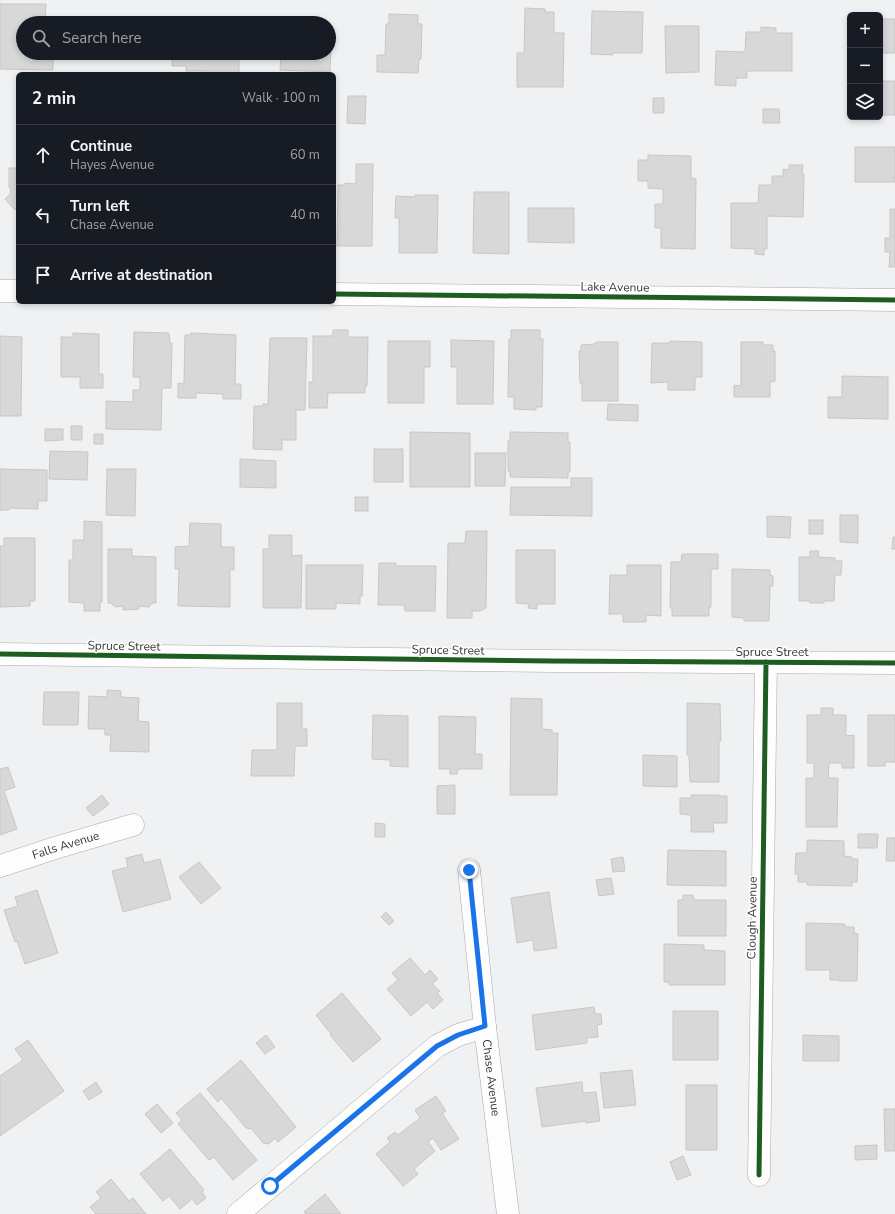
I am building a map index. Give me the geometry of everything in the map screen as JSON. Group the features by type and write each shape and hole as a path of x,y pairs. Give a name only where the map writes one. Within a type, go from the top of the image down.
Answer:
{"street":[{"path":"0,291 16,291"},
{"name":"Lake Avenue","path":"336,294 895,300"},
{"name":"Spruce Street","path":"0,654 551,662 895,663"},
{"name":"Clough Avenue","path":"759,1175 766,662"},
{"name":"Falls Avenue","path":"0,866 133,825"},
{"name":"Chase Avenue","path":"469,870 485,1026 508,1214"},
{"path":"238,1214 437,1046 458,1035 485,1026"}],"building":[{"path":"0,4 46,4 45,16 16,16 16,60 53,60 53,70 0,69"},
{"path":"525,8 545,9 545,12 554,12 554,33 564,33 563,87 517,87 517,53 524,53"},
{"path":"592,11 643,12 642,53 613,53 613,55 591,54"},
{"path":"389,14 418,15 418,24 422,24 421,59 419,59 418,73 377,72 377,55 385,55 386,24 389,24"},
{"path":"883,19 895,19 895,53 883,53"},
{"path":"665,26 699,26 699,72 666,73"},
{"path":"761,27 776,28 776,33 792,33 792,71 747,71 747,78 736,78 736,86 715,85 716,51 745,52 746,32 761,32"},
{"path":"172,60 239,60 239,72 186,71 186,66 172,66"},
{"path":"281,60 331,60 330,72 280,70"},
{"path":"883,81 895,81 895,115 883,115"},
{"path":"348,96 366,96 365,124 347,123"},
{"path":"653,98 664,98 664,113 653,113"},
{"path":"763,109 779,109 780,123 763,123"},
{"path":"855,147 895,147 895,182 855,182"},
{"path":"648,155 691,156 691,178 696,179 695,249 661,248 661,228 655,228 655,204 663,204 663,189 648,188 648,181 638,181 638,160 648,160"},
{"path":"356,164 373,164 372,246 337,246 338,185 345,185 345,183 356,184"},
{"path":"789,165 803,165 803,217 767,216 767,249 764,249 764,255 755,254 755,249 731,248 731,203 758,203 759,185 772,185 772,176 783,176 783,169 789,170"},
{"path":"9,168 16,168 15,210 5,199 10,194 11,188 9,188"},
{"path":"474,192 509,192 509,254 473,253"},
{"path":"415,195 438,195 437,253 399,253 399,218 395,218 396,196 415,197"},
{"path":"528,208 574,208 574,243 528,242"},
{"path":"890,209 895,209 895,267 889,267 890,252 885,252 885,238 890,238"},
{"path":"333,330 348,330 348,337 368,337 367,386 365,386 365,393 328,393 327,408 309,408 309,382 313,382 313,336 333,336"},
{"path":"511,330 540,330 540,339 543,339 542,407 536,407 536,410 514,409 514,397 508,397 509,339 511,339"},
{"path":"134,332 169,333 170,343 172,343 171,388 162,388 161,430 106,429 106,401 133,402 133,390 140,390 140,377 133,377"},
{"path":"73,333 99,334 99,374 103,374 103,388 80,388 80,377 61,377 61,337 73,337"},
{"path":"191,333 236,335 235,384 241,384 241,399 223,399 223,394 196,393 196,398 178,398 178,383 184,384 185,335 191,335"},
{"path":"0,336 22,337 21,416 0,416"},
{"path":"270,338 307,338 305,410 296,410 296,440 282,440 282,450 253,449 254,406 263,406 263,404 268,404"},
{"path":"451,340 494,341 493,404 457,404 457,367 451,367"},
{"path":"388,341 430,341 430,367 424,367 424,403 388,403"},
{"path":"670,341 702,342 702,377 695,377 695,390 668,390 668,382 651,383 652,343 670,343"},
{"path":"596,342 618,342 618,401 582,401 579,351 581,351 581,345 595,344"},
{"path":"741,342 763,342 763,345 773,345 773,351 775,351 775,381 770,382 770,397 734,397 734,385 741,386"},
{"path":"842,376 888,377 888,419 828,418 828,397 842,397"},
{"path":"608,404 638,405 638,421 607,420"},
{"path":"71,426 82,426 82,440 71,440"},
{"path":"45,429 63,429 63,440 45,441"},
{"path":"410,432 470,433 470,487 410,487"},
{"path":"510,432 568,433 568,442 570,442 570,472 568,472 568,478 510,477 510,471 508,471 508,441 510,441"},
{"path":"94,434 103,434 103,444 94,444"},
{"path":"374,449 403,449 403,482 374,482"},
{"path":"50,451 88,452 87,480 49,479"},
{"path":"475,453 506,453 505,486 475,486"},
{"path":"240,459 276,461 276,488 240,487"},
{"path":"0,469 47,470 47,501 38,501 38,509 11,508 8,510 0,510"},
{"path":"107,469 136,469 135,516 106,515"},
{"path":"571,478 592,478 592,516 510,515 511,487 571,487"},
{"path":"355,497 368,497 368,511 355,511"},
{"path":"840,515 858,515 858,543 840,542"},
{"path":"767,516 791,517 790,538 767,537"},
{"path":"809,520 823,520 823,534 809,534"},
{"path":"84,521 102,522 102,602 100,602 100,611 84,611 84,603 69,602 69,560 73,560 73,540 84,540"},
{"path":"190,523 221,524 221,547 234,547 234,570 230,570 230,607 178,606 179,569 175,569 175,547 189,546"},
{"path":"466,531 487,531 486,608 480,611 472,611 472,618 447,618 448,543 465,543"},
{"path":"269,535 292,535 292,556 302,555 301,608 263,608 263,549 269,549"},
{"path":"893,537 895,537 895,549 892,549"},
{"path":"4,538 35,538 35,601 30,601 30,606 0,607 0,546 4,546"},
{"path":"108,549 132,549 132,556 156,557 156,603 152,603 149,607 139,606 139,609 123,610 123,606 115,607 111,603 108,603"},
{"path":"516,550 555,550 555,604 537,604 537,609 528,608 529,604 516,603"},
{"path":"810,551 819,551 818,557 835,558 835,561 842,561 841,575 835,575 834,601 810,603 810,601 799,601 799,557 810,557"},
{"path":"682,554 718,554 718,569 711,569 711,607 709,607 709,616 672,616 672,608 670,608 671,562 681,562"},
{"path":"379,563 396,563 396,566 436,566 435,611 405,611 404,605 378,605"},
{"path":"306,565 363,565 362,596 360,596 360,604 336,603 336,609 306,609"},
{"path":"627,565 661,565 661,616 646,615 646,622 623,622 623,614 609,614 610,575 627,575"},
{"path":"732,569 770,570 770,575 773,576 773,586 770,586 769,621 744,621 744,618 732,617"},
{"path":"107,690 121,691 121,697 139,698 138,721 149,722 149,752 110,751 111,735 105,735 105,729 88,729 89,696 107,697"},
{"path":"44,692 79,692 78,725 43,725"},
{"path":"511,698 542,699 542,729 552,730 552,733 558,733 557,795 510,795"},
{"path":"277,703 302,703 302,729 307,729 307,746 295,746 294,776 251,776 252,750 277,750"},
{"path":"687,703 720,704 721,741 719,741 719,782 690,782 689,755 687,755"},
{"path":"821,708 833,708 833,715 846,715 846,736 854,735 854,768 842,768 842,763 829,763 828,778 838,778 837,827 806,827 806,778 814,778 814,763 807,763 807,715 821,715"},
{"path":"373,715 408,716 408,767 390,766 390,760 372,759"},
{"path":"868,715 895,715 895,762 885,762 885,766 868,766"},
{"path":"439,716 476,717 475,754 482,754 482,769 458,769 457,774 450,774 450,769 439,769"},
{"path":"643,755 677,756 677,787 643,786"},
{"path":"8,767 15,787 4,791 17,829 0,835 0,769"},
{"path":"455,785 455,814 437,814 437,786"},
{"path":"102,795 109,804 93,816 86,808"},
{"path":"691,795 727,796 727,823 713,823 714,832 691,832 691,815 680,814 680,798 691,798"},
{"path":"375,823 385,824 385,837 375,837"},
{"path":"858,834 878,834 877,848 858,848"},
{"path":"887,838 895,838 895,861 886,861"},
{"path":"807,840 844,841 844,856 852,857 852,859 858,859 857,882 852,882 852,886 807,885 807,882 798,882 798,874 795,874 796,853 807,853"},
{"path":"668,850 726,851 726,886 667,885"},
{"path":"142,854 144,863 160,859 171,899 123,912 112,871 128,867 126,858"},
{"path":"623,857 625,871 613,872 611,859"},
{"path":"199,862 221,888 201,904 179,877"},
{"path":"611,878 614,894 599,896 596,880"},
{"path":"37,890 58,953 25,964 17,941 15,942 4,910 18,906 15,897"},
{"path":"549,892 557,948 534,951 533,940 517,943 511,898"},
{"path":"683,895 693,895 694,900 726,900 726,936 678,936 678,900 683,900"},
{"path":"386,912 394,921 389,925 381,917"},
{"path":"806,923 845,924 845,927 854,927 854,933 858,934 857,981 830,980 830,970 806,970"},
{"path":"664,944 704,945 704,950 725,951 725,985 669,985 669,982 664,982"},
{"path":"410,958 425,975 430,970 438,979 432,984 440,991 437,993 443,1000 433,1009 427,1002 411,1016 387,989 398,980 392,973"},
{"path":"342,993 381,1039 353,1062 330,1035 331,1034 316,1015"},
{"path":"594,1007 595,1014 601,1014 602,1024 597,1025 598,1037 587,1038 587,1043 536,1050 532,1015"},
{"path":"673,1011 718,1011 718,1060 673,1060"},
{"path":"266,1035 275,1047 265,1054 256,1043"},
{"path":"803,1035 839,1036 839,1061 803,1061"},
{"path":"28,1040 64,1091 0,1136 0,1076 23,1060 15,1049"},
{"path":"241,1060 296,1127 278,1142 275,1138 269,1144 263,1143 252,1129 246,1128 221,1098 218,1102 207,1089"},
{"path":"632,1070 636,1105 604,1108 600,1073"},
{"path":"96,1082 102,1092 89,1100 83,1091"},
{"path":"582,1082 583,1093 596,1092 600,1121 586,1123 586,1121 542,1127 536,1088"},
{"path":"686,1085 717,1085 717,1150 686,1150"},
{"path":"200,1093 257,1160 233,1180 214,1157 209,1160 178,1124 182,1120 176,1113"},
{"path":"436,1096 446,1111 442,1113 459,1139 441,1150 433,1138 428,1142 435,1151 414,1169 418,1174 403,1186 376,1154 390,1142 387,1138 395,1132 398,1135 420,1118 415,1110"},
{"path":"157,1104 173,1123 161,1133 145,1114"},
{"path":"884,1109 895,1109 895,1151 885,1151"},
{"path":"877,1145 877,1159 855,1160 855,1146"},
{"path":"170,1149 204,1190 202,1192 206,1198 197,1205 192,1199 180,1209 169,1196 163,1201 140,1174"},
{"path":"683,1156 691,1175 677,1180 670,1162"},
{"path":"111,1179 129,1201 133,1198 146,1214 96,1214 90,1207 101,1198 96,1192"},
{"path":"325,1194 341,1214 306,1214 304,1212"}],"cycle path":[{"path":"336,294 895,300"},
{"path":"0,654 551,661 895,663"},
{"path":"759,1175 766,662"}],"route":[{"path":"270,1186 437,1046 458,1035 485,1026 469,870"}]}
